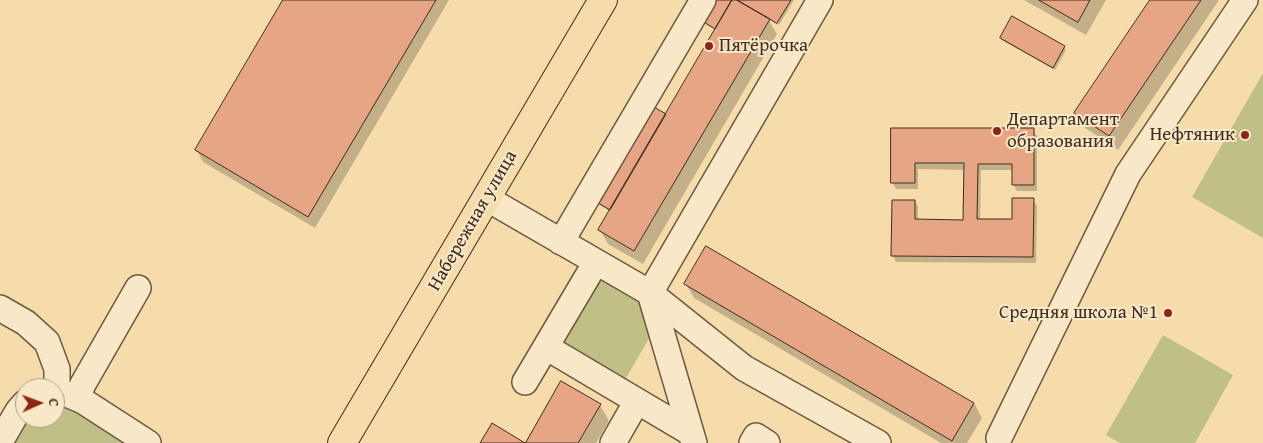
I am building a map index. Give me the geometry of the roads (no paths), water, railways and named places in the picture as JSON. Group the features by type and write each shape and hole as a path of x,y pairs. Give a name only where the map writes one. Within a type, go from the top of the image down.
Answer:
{"main road":[{"name":"Набережная улица","path":"342,443 603,0"}],"street":[{"path":"561,242 703,0"},
{"path":"693,438 650,293 820,0"},
{"path":"1001,441 1128,174 1245,0"},
{"path":"486,198 650,293 744,368 878,443"},
{"path":"525,382 596,262"},
{"path":"65,393 83,384 138,288"},
{"path":"0,308 26,323 47,342 59,378"},
{"path":"546,347 638,401 693,438"},
{"path":"65,395 148,443"},
{"path":"613,443 638,401"},
{"path":"0,442 15,416"},
{"path":"752,443 756,436 767,443"}],"place":[{"name":"Пятёрочка","path":"709,46"},
{"name":"Департамент образования","path":"997,131"},
{"name":"Нефтяник","path":"1245,135"},
{"name":"Средняя школа №1","path":"1168,313"}]}
